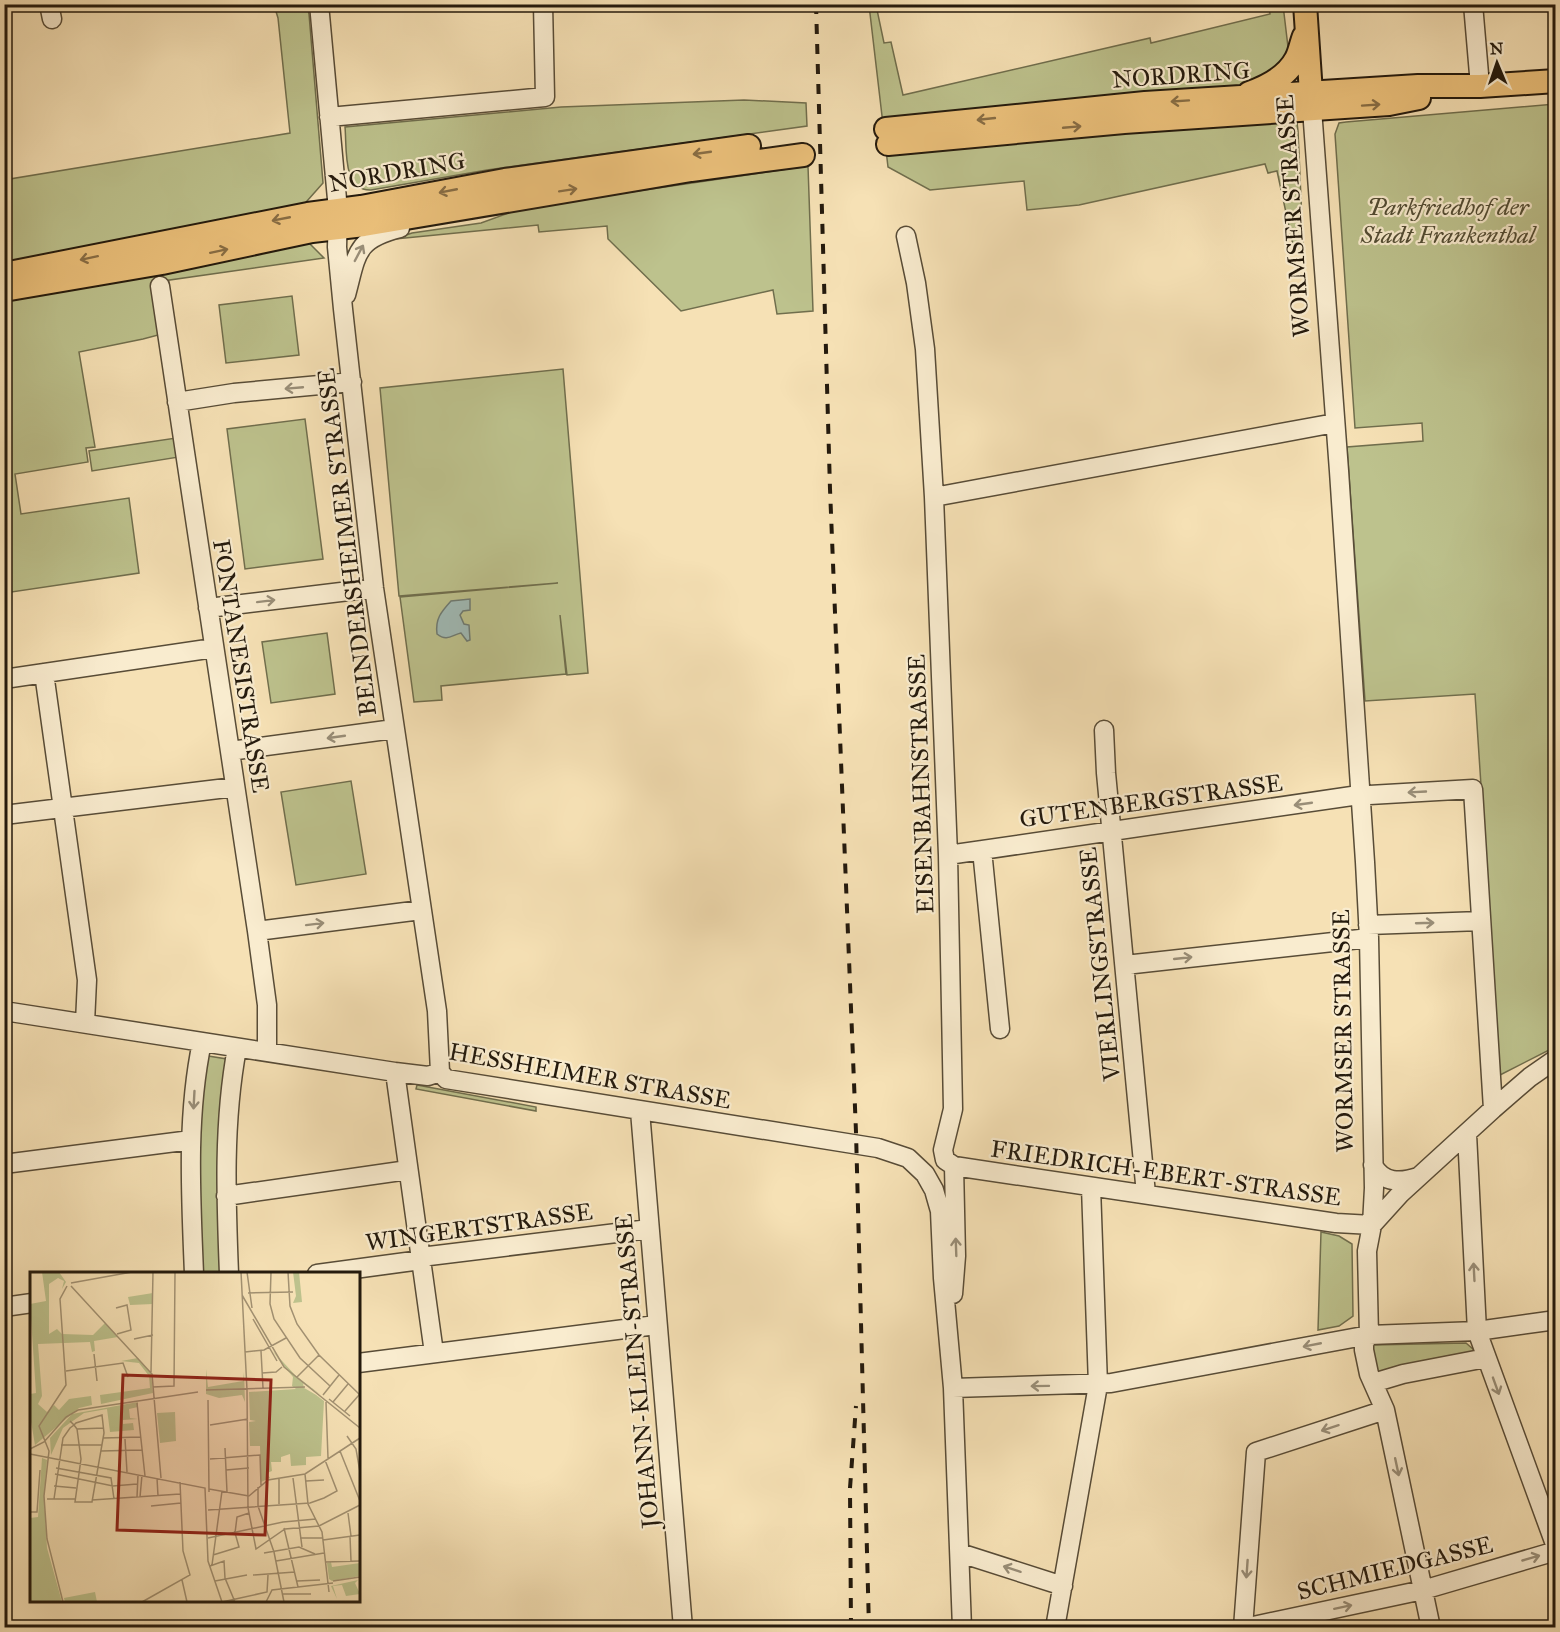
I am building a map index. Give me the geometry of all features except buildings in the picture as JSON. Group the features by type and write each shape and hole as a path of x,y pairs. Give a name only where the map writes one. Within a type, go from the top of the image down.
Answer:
{"main road":[{"name":"WORMSER STRASSE","path":"1305,4 1312,101"},
{"path":"1239,97 1269,85 1286,72 1296,60 1306,27"},
{"name":"NORDRING","path":"1312,101 1239,97 1145,103 887,136 1124,122 1312,101 1418,86 1480,86 1556,81"},
{"name":"NORDRING","path":"4,274 308,214 338,219 364,225 802,147 505,180 338,219 312,231 162,263 4,290"}],"street":[{"name":"BEINDERSHEIMER STRASSE","path":"319,4 338,219 337,247 374,588 439,1032 440,1072"},
{"path":"329,117 546,97 543,4"},
{"path":"1473,4 1480,86"},
{"name":"WORMSER STRASSE","path":"1312,101 1369,932 1373,1165 1372,1225 1367,1251 1370,1335 1364,1343 1364,1350 1369,1374 1385,1410 1431,1628"},
{"name":"NORDRING","path":"343,309 355,260 367,240 379,233 519,198"},
{"name":"EISENBAHNSTRASSE","path":"906,236 916,283 925,349 934,497 948,855 953,1110 943,1150 945,1160 954,1166 956,1256 953,1291 946,1325"},
{"name":"FONTANESISTRASSE","path":"160,286 257,931 267,1005 267,1052"},
{"path":"177,402 234,393 352,382"},
{"path":"934,497 1335,423"},
{"path":"208,608 374,588"},
{"path":"4,679 214,648"},
{"path":"44,673 87,980 85,1023"},
{"path":"230,751 394,729"},
{"name":"VIERLINGSTRASSE","path":"1104,730 1111,831 1146,1194"},
{"path":"4,815 235,787"},
{"name":"GUTENBERGSTRASSE","path":"948,855 1361,796 1473,789 1481,921"},
{"path":"982,850 1000,1029"},
{"path":"257,931 421,910"},
{"path":"1125,964 1369,932 1481,921 1493,1109"},
{"name":"HESSHEIMER STRASSE","path":"4,1011 395,1072 428,1076 440,1072 446,1079 878,1148 896,1152 915,1164"},
{"path":"194,1272 191,1140 195,1077 202,1042"},
{"path":"228,1272 226,1196 228,1107 237,1048"},
{"path":"1372,1225 1420,1176 1493,1109 1555,1059"},
{"path":"1555,1059 1556,1070"},
{"path":"395,1072 434,1353"},
{"name":"JOHANN-KLEIN-STRASSE","path":"640,1111 683,1628"},
{"path":"1467,1134 1477,1330 1556,1549"},
{"path":"4,1164 191,1140"},
{"name":"EISENBAHNSTRASSE","path":"915,1164 930,1182 940,1210 946,1325 953,1388 962,1628"},
{"path":"1373,1165 1383,1178 1393,1181 1401,1182 1420,1176"},
{"name":"FRIEDRICH-EBERT-STRASSE","path":"954,1166 1336,1223 1372,1225"},
{"path":"226,1196 408,1170"},
{"path":"1056,1628 1098,1384 1091,1186"},
{"name":"WINGERTSTRASSE","path":"332,1272 421,1260 429,1256 649,1229"},
{"path":"4,1307 30,1304"},
{"path":"953,1388 1098,1384 1370,1335 1477,1330 1556,1320"},
{"path":"360,1363 656,1325"},
{"path":"1373,1383 1403,1374 1486,1358"},
{"path":"1244,1628 1256,1452 1385,1410"},
{"name":"SCHMIEDGASSE","path":"1244,1628 1423,1590 1556,1549"},
{"path":"960,1553 1063,1586"}],"green space":[{"path":"274,5 307,5 309,14 323,183 299,210 5,268 4,180 290,133 278,18"},
{"path":"869,5 876,5 884,43 891,42 903,95 1150,38 1151,43 1270,14 1269,5 1283,5 1298,131 1303,244 1293,245 1277,171 1268,173 1265,164 1079,205 1027,210 1024,181 930,190 888,167"},
{"path":"744,100 806,103 807,126 487,170 371,190 355,184 346,156 345,127 561,107"},
{"name":"Parkfriedhof der Stadt Frankenthal","path":"1555,104 1556,971 1550,971 1553,1014 1555,1014 1555,1047 1500,1075 1475,694 1365,701 1347,447 1423,441 1422,423 1355,428 1335,134 1339,123 1346,122"},
{"path":"808,166 813,311 777,314 773,290 681,311 608,239 607,226 539,232 538,225 395,239 412,233 481,223 514,211 576,200"},
{"path":"309,243 324,258 163,281 162,334 79,352 95,447 86,448 88,462 15,474 21,514 129,498 139,573 5,593 4,298"},
{"path":"292,296 299,355 226,363 219,305"},
{"path":"563,369 588,673 567,675 560,615 566,674 441,686 442,700 414,702 400,597 558,583 399,596 380,388"},
{"path":"305,419 323,559 245,569 227,429"},
{"path":"176,438 179,457 92,471 89,451"},
{"path":"327,633 335,694 271,703 262,642"},
{"path":"351,781 366,874 296,885 281,792"},
{"path":"202,1055 233,1060 226,1272 197,1272"},
{"path":"417,1085 536,1107 536,1111 416,1089"},
{"path":"1321,1232 1339,1236 1352,1244 1353,1316 1339,1326 1318,1330"},
{"path":"1466,1343 1474,1350 1473,1355 1378,1375 1370,1347 1373,1345"}],"water":[{"path":"470,599 470,610 463,611 460,615 464,624 469,625 470,640 467,641 461,633 447,638 437,634 440,616 451,601"}],"railway":[{"path":"816,4 830,489 856,1132 869,1628"},
{"path":"851,1628 850,1488 856,1406"}]}
